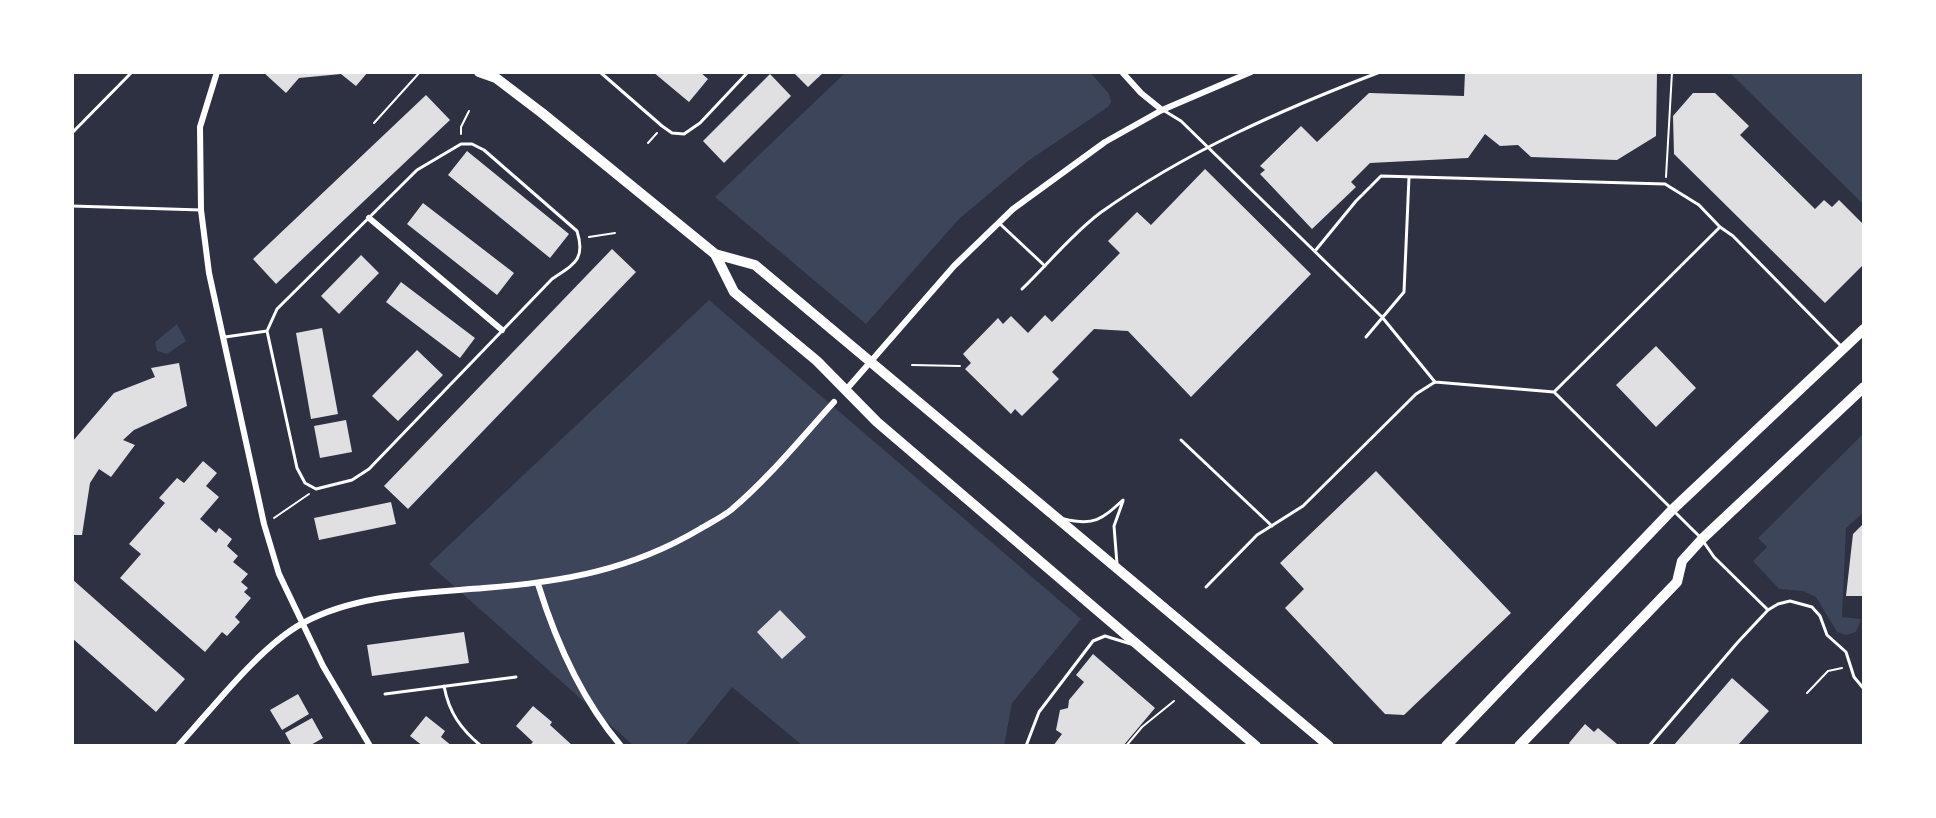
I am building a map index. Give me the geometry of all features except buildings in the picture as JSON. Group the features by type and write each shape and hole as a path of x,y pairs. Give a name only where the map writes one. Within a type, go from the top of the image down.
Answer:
{"main road":[{"path":"479,72 495,75 715,254 735,292 817,361 877,422 1256,746"},
{"path":"715,254 755,264 1329,746"},
{"path":"1446,746 1672,510 1864,329"},
{"path":"1519,746 1677,582 1682,561 1702,539 1864,387"}],"street":[{"path":"217,72 200,127 201,210 209,273 225,337 264,524 279,574 346,709 370,746"},
{"path":"1122,72 1141,93 1162,110"},
{"path":"846,391 954,266 998,222 1081,158 1162,110 1251,72"},
{"path":"369,218 502,330"},
{"path":"178,746 253,665 281,638 303,623 348,605 434,592 538,584 607,570 666,549 729,511 767,475 834,402"},
{"path":"538,584 554,636 581,688 607,730 621,746"}],"lane":[{"path":"72,133 132,72"},
{"path":"600,72 662,126 672,133 684,134 692,130 748,72"},
{"path":"1022,290 1098,215 1164,171 1208,147 1380,72"},
{"path":"1162,110 1181,121 1382,317 1435,382"},
{"path":"460,144 472,144 484,150 577,231 582,247 576,263 552,279 369,469 352,480 316,489 305,483 297,468 267,331 277,309 369,218 417,170 447,150 460,144"},
{"path":"1315,251 1356,201 1381,176 1665,184 1699,205 1720,227 1733,236 1843,349"},
{"path":"1366,337 1404,292 1408,177"},
{"path":"72,206 201,210"},
{"path":"998,222 1045,266"},
{"path":"1554,392 1720,227"},
{"path":"225,337 267,331"},
{"path":"1206,587 1257,536 1303,506 1416,394 1435,382 1554,392 1702,539 1714,557 1768,609"},
{"path":"1181,440 1272,526"},
{"path":"1057,518 1087,524 1102,519 1123,500 1114,526 1118,569"},
{"path":"1649,746 1768,609 1790,601 1812,607 1820,616 1827,635 1846,652 1854,677 1864,689"},
{"path":"1026,746 1039,712 1093,641 1105,636 1141,648"},
{"path":"385,694 516,677"},
{"path":"444,686 447,702 463,731 481,746"}],"path":[{"path":"374,123 420,72"},
{"path":"1665,184 1672,72"},
{"path":"461,134 469,111"},
{"path":"648,143 662,126"},
{"path":"589,237 615,233"},
{"path":"912,365 960,366"},
{"path":"264,524 316,489"},
{"path":"1807,693 1828,671 1851,663"},
{"path":"1134,733 1174,701"},
{"path":"1125,746 1142,727"}],"shaded area":[{"path":"846,72 1090,72 1109,94 1111,102 1108,107 1028,161 959,219 866,324 715,197"},
{"path":"1729,72 1864,72 1864,205"},
{"path":"709,300 1081,619 1012,703 1004,746 803,746 732,687 685,746 634,746 429,564"},
{"path":"177,324 186,341 167,354 157,351 155,342"},
{"path":"1862,435 1864,437 1864,512 1846,528 1842,617 1861,619 1856,632 1846,635 1837,632 1816,597 1803,591 1779,589 1753,561 1767,547 1758,538"}]}
